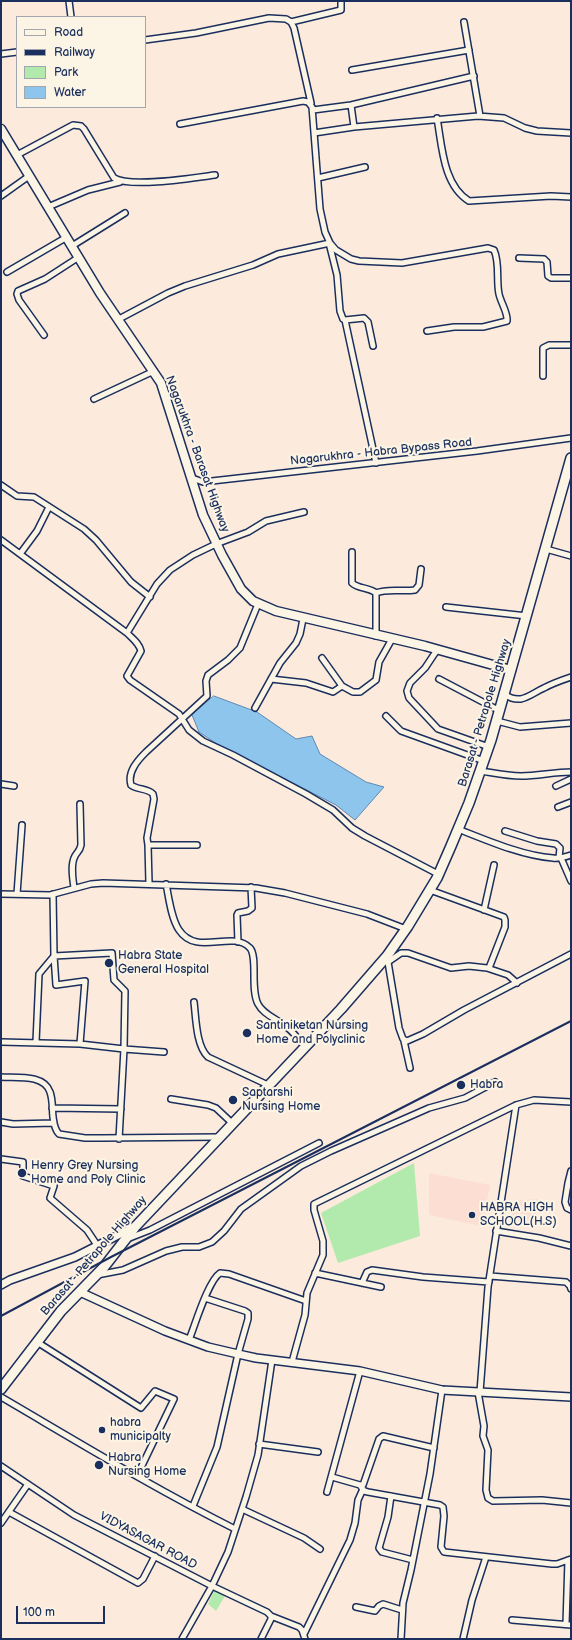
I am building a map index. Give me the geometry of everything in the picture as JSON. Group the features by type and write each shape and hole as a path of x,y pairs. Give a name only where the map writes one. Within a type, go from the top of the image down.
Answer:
{"highway":[{"name":"Barasat - Petrapole Highway","path":"1,1389 61,1311 96,1275 135,1227 387,959 430,890 458,829 489,747 569,471 571,458"}],"main road":[{"name":"Nagarukhra - Barasat Highway","path":"1,129 72,246 161,383 204,515 216,544 241,589 248,597 258,604 276,612 437,650 511,670"},
{"path":"1,1284 75,1257 135,1227"},
{"path":"80,1292 165,1331 208,1347 238,1354 272,1360 360,1371 442,1390 571,1397"}],"street":[{"path":"70,1 71,16"},
{"path":"291,22 341,10 341,1"},
{"path":"146,40 196,33 269,18 286,19 291,22 294,28 313,110 320,209 336,275 340,311 343,320 345,320 376,463"},
{"path":"464,22 480,116"},
{"path":"352,70 469,50"},
{"path":"1,54 16,52"},
{"path":"313,110 351,105 474,76"},
{"path":"180,124 303,101 311,103"},
{"path":"351,105 354,126"},
{"path":"314,133 354,126 437,118 480,116 504,118 525,128 537,131 571,133"},
{"path":"437,118 447,171 451,181 462,196 469,201 550,196 571,197"},
{"path":"17,155 73,125 78,125 84,129 114,178 122,182"},
{"path":"318,178 365,167"},
{"path":"1,196 29,176"},
{"path":"48,207 92,189 122,182 215,176"},
{"path":"72,246 125,213"},
{"path":"7,272 67,237"},
{"path":"119,319 168,293 185,286 253,265 278,254 329,243"},
{"path":"329,243 336,250 359,261 402,263 488,248 494,250 499,293 507,316 507,322 483,327 454,327 427,331"},
{"path":"44,335 19,300 17,294 18,291 45,279 79,257"},
{"path":"519,258 544,259 547,262 548,276 551,278 571,278"},
{"path":"345,320 362,317 366,319 373,346"},
{"path":"543,376 543,348 549,345 571,345"},
{"path":"94,399 154,371"},
{"name":"Nagarukhra - Habra Bypass Road","path":"192,478 203,482 376,463 571,438"},
{"path":"195,487 203,482"},
{"path":"1,485 17,496 34,497 84,529 96,540 131,582 150,596"},
{"path":"20,554 37,531 49,507"},
{"path":"127,633 165,574 182,562 216,544 248,532 266,521 304,512"},
{"path":"1,540 127,633 140,647 141,652 127,676 130,680 179,714 189,730 203,741 299,790 333,810 352,828 365,836 438,874"},
{"path":"546,549 571,556"},
{"path":"352,552 352,583 355,586 376,593 386,591 401,592 415,590 419,585 420,569"},
{"path":"376,593 376,636"},
{"path":"148,883 147,838 154,799 153,794 149,790 131,785 130,776 138,761 207,696 206,681 208,675 228,660 240,648 258,604"},
{"path":"446,607 527,616"},
{"path":"255,708 280,663 298,639 303,619"},
{"path":"322,658 342,686 353,692 360,692 376,680 379,662 392,639"},
{"path":"437,650 425,668 410,683 407,691 409,698 438,729 489,747"},
{"path":"504,694 510,698 524,699 548,686 571,677"},
{"path":"272,679 306,683 333,692 342,686"},
{"path":"439,679 500,711"},
{"path":"386,716 401,731 484,761"},
{"path":"497,721 520,727 571,723"},
{"path":"481,771 500,775 520,776 552,772 571,772"},
{"path":"556,786 571,779"},
{"path":"1,784 14,786"},
{"path":"558,807 571,802"},
{"path":"74,888 74,857 80,850 81,845 80,804"},
{"path":"17,894 22,824"},
{"path":"458,829 523,852 545,857 560,858 571,855"},
{"path":"505,831 537,841 556,844 560,848 560,858 571,881"},
{"path":"148,845 197,845"},
{"path":"484,910 494,865"},
{"path":"1,894 53,894 74,888 103,883 148,883 251,887 285,893 360,912 406,929"},
{"path":"166,884 175,920 182,934 193,941 201,943 232,940 246,945 251,949 255,996 259,1005 264,1012 290,1030 305,1046"},
{"path":"238,942 237,915 238,913 248,911 252,908 251,887"},
{"path":"430,890 501,915 506,923 489,968"},
{"path":"53,894 56,985 85,981 80,1044"},
{"path":"36,1042 39,974 54,956 112,953 114,980 125,991 124,1049 119,1138"},
{"path":"410,1068 404,1041 399,1028 387,959 403,953 450,968 469,966 489,968 508,975 517,983"},
{"path":"404,1041 423,1034 464,1010 571,954"},
{"path":"194,1002 200,1045 204,1054 268,1085"},
{"path":"1,1042 80,1044 164,1052"},
{"path":"1,1077 43,1081 48,1086 51,1094 54,1123 56,1131 59,1134 84,1138 219,1137"},
{"path":"96,1275 123,1270 166,1251 182,1247 200,1247 212,1242 224,1232 241,1209 301,1166 331,1151 429,1108 465,1098 495,1082"},
{"path":"171,1099 208,1104 216,1108 232,1123"},
{"path":"292,1362 305,1315 307,1293 323,1255 323,1246 314,1210 314,1204 516,1105 534,1100 571,1102"},
{"path":"516,1105 489,1282 479,1392 484,1426 483,1436 488,1450 486,1490 488,1498 494,1501 542,1500 571,1503"},
{"path":"52,1108 121,1109"},
{"path":"1,1122 13,1124 54,1123"},
{"path":"124,1240 150,1230 319,1143"},
{"path":"1,1159 23,1162 23,1176 54,1186 50,1198 87,1230 97,1245"},
{"path":"571,1171 570,1184 565,1206 571,1210"},
{"path":"496,1231 539,1238 571,1246"},
{"path":"362,1283 366,1272 372,1270 423,1277 489,1282"},
{"path":"190,1340 205,1298 216,1276 220,1272 306,1301"},
{"path":"315,1273 381,1287"},
{"path":"490,1276 566,1282 571,1289"},
{"path":"193,1506 217,1447 238,1354 248,1319 248,1313 205,1298"},
{"path":"37,1342 141,1408 156,1391 174,1399 137,1476"},
{"path":"182,1639 212,1586 228,1552 236,1529 258,1456 272,1360"},
{"path":"327,1492 360,1371"},
{"path":"401,1639 402,1610 434,1448 442,1390"},
{"path":"1,1396 137,1476 236,1529"},
{"path":"304,1636 350,1540 355,1523 361,1487 364,1483 380,1437 385,1436 402,1442 434,1448"},
{"path":"259,1444 318,1452"},
{"name":"VIDYASAGAR ROAD","path":"1,1466 74,1514 212,1586 267,1612 271,1616 294,1624 302,1630 304,1636"},
{"path":"332,1477 361,1487 368,1492 438,1503 443,1507 444,1516 441,1547 444,1552 552,1564 557,1564 569,1559 569,1624 512,1620"},
{"path":"1,1523 28,1484"},
{"path":"390,1496 388,1517 379,1548 382,1552 413,1560"},
{"path":"242,1509 304,1538 320,1548"},
{"path":"9,1512 138,1583 143,1579 154,1556"},
{"path":"463,1639 472,1600 486,1557"},
{"path":"356,1607 375,1611 383,1604 402,1610"},
{"path":"261,1639 270,1622 271,1616"}],"shaded area":[{"path":"429,1173 490,1185 482,1226 429,1215"},
{"path":"538,1199 536,1222 511,1221 513,1201"}],"green space":[{"path":"414,1163 420,1236 338,1263 321,1213"},
{"path":"215,1589 225,1596 216,1611 208,1604"}],"water":[{"path":"214,696 257,712 296,739 312,736 320,754 366,782 384,787 355,820 336,805 217,744 199,732 192,715"}],"railway":[{"path":"1,1316 111,1257 571,1021"}],"place":[{"name":"Habra State General Hospital","path":"109,963"},
{"name":"Santiniketan Nursing Home and Polyclinic","path":"247,1033"},
{"name":"Habra","path":"461,1085"},
{"name":"Saptarshi Nursing Home","path":"233,1100"},
{"name":"Henry Grey Nursing Home and Poly Clinic","path":"22,1173"},
{"name":"HABRA HIGH SCHOOL(H.S)","path":"472,1215"},
{"name":"habra municipalty","path":"102,1430"},
{"name":"Habra Nursing Home","path":"99,1465"}]}
